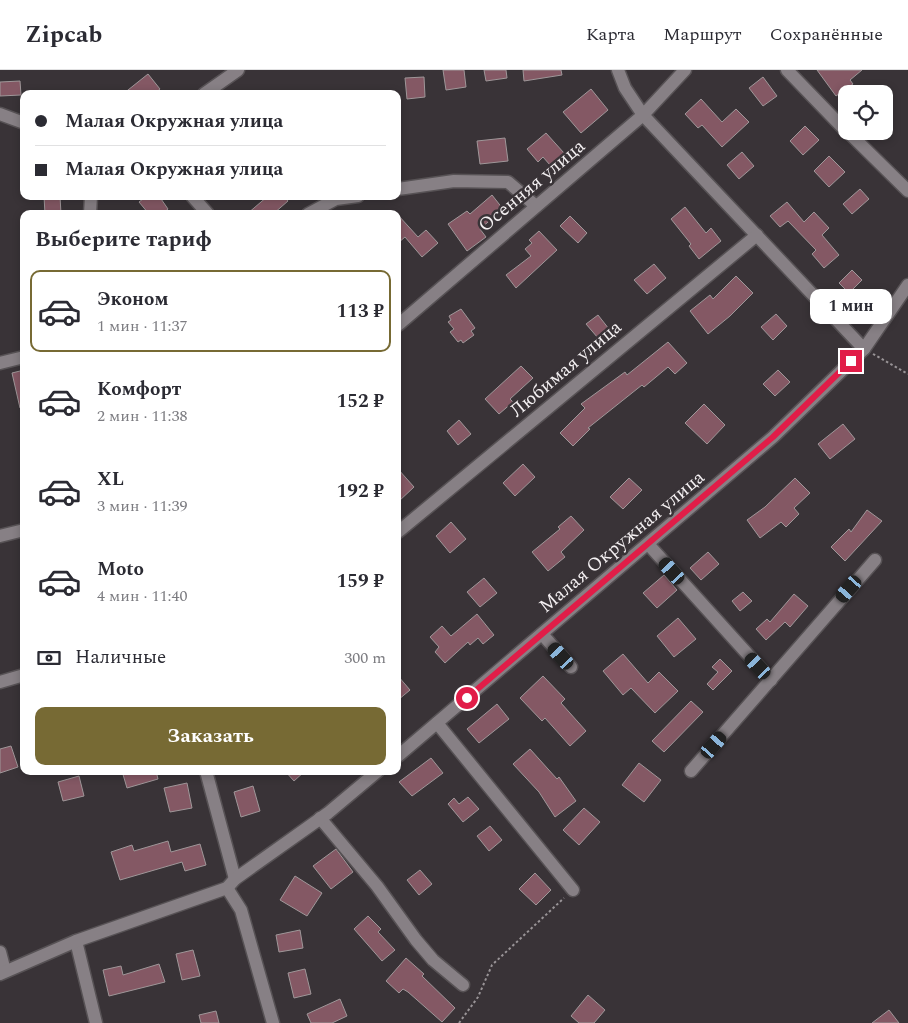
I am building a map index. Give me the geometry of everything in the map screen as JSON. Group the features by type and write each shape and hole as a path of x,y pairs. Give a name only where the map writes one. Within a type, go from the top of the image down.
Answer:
{"street":[{"path":"210,90 238,70"},
{"path":"618,70 625,88 643,115 864,349"},
{"name":"Осенняя улица","path":"401,322 643,115 685,70"},
{"path":"787,70 838,123"},
{"path":"0,114 20,122"},
{"path":"855,140 908,191"},
{"path":"401,189 454,182 508,182 536,206"},
{"path":"196,200 204,210"},
{"path":"315,210 334,200"},
{"name":"Любимая улица","path":"401,530 757,235"},
{"name":"Малая Окружная улица","path":"401,753 773,437 864,349 908,285"},
{"path":"0,363 20,358"},
{"path":"0,536 20,531"},
{"path":"648,544 771,680"},
{"path":"691,771 771,680 776,670 875,560"},
{"path":"542,634 571,667"},
{"path":"0,682 20,676"},
{"path":"437,723 573,890"},
{"path":"207,775 231,884 241,910 273,1023"},
{"path":"0,952 2,973 76,941 231,884 320,818 373,775"},
{"path":"320,818 377,886 433,960 463,985"},
{"path":"76,941 96,1023"}],"path":[{"path":"864,349 908,374"},
{"path":"459,1023 478,997 492,965 573,890"}],"building":[{"path":"443,70 464,70 466,87 446,90"},
{"path":"484,70 506,70 507,78 486,81"},
{"path":"523,70 561,70 562,75 524,81"},
{"path":"817,70 862,70 850,80 853,84 852,85 838,85 838,95 836,96"},
{"path":"148,74 160,89 159,90 128,90"},
{"path":"424,77 425,97 407,99 405,78"},
{"path":"763,77 777,96 763,106 749,88"},
{"path":"20,81 20,95 0,96 0,82"},
{"path":"591,89 608,110 581,133 563,112"},
{"path":"701,99 722,122 736,109 749,122 722,147 702,125 698,128 685,114"},
{"path":"805,126 819,140 803,155 790,141"},
{"path":"546,133 564,153 550,165 543,157 538,162 527,149"},
{"path":"505,138 508,161 480,164 477,141"},
{"path":"742,152 754,166 739,179 727,165"},
{"path":"829,156 845,172 829,187 814,171"},
{"path":"860,189 869,199 852,214 843,204"},
{"path":"492,195 503,209 480,229 486,237 467,251 448,224 467,211 470,214"},
{"path":"44,200 60,200 61,210 45,210"},
{"path":"142,200 162,200 168,209 146,210 139,202"},
{"path":"263,200 288,201 278,210 252,210"},
{"path":"787,202 804,222 814,212 829,228 822,235 839,255 824,268 812,254 816,250 788,221 780,227 770,216"},
{"path":"685,207 706,233 711,228 721,241 699,259 689,246 691,244 671,219"},
{"path":"570,216 587,233 578,243 560,226"},
{"path":"401,218 418,237 426,230 438,243 422,257 405,237 401,240"},
{"path":"539,231 557,250 516,288 506,275 531,256 525,249 532,243 529,240"},
{"path":"654,264 666,278 647,294 634,280"},
{"path":"852,270 862,280 849,293 839,283"},
{"path":"736,276 753,293 730,316 708,334 690,311 710,295 713,299"},
{"path":"461,309 475,328 471,331 474,335 463,343 461,340 458,342 450,332 454,329 448,322 451,320 449,316"},
{"path":"776,314 787,326 773,340 761,327"},
{"path":"598,315 609,329 598,338 586,324"},
{"path":"668,342 687,363 675,374 668,367 644,387 642,385 588,428 590,429 573,446 560,433 585,408 581,404 625,372 627,375"},
{"path":"521,366 533,378 510,399 513,402 499,414 485,399"},
{"path":"778,370 790,382 775,396 763,384"},
{"path":"20,371 20,408 12,373"},
{"path":"704,404 725,425 707,444 685,423"},
{"path":"459,420 471,434 458,445 447,431"},
{"path":"843,424 855,439 830,459 818,444"},
{"path":"523,464 535,477 515,496 503,483"},
{"path":"401,472 414,487 401,499"},
{"path":"629,478 642,490 623,509 610,497"},
{"path":"795,478 810,493 794,508 799,514 786,527 781,522 760,538 747,520 765,507"},
{"path":"867,510 882,521 845,561 831,547 849,529 851,532"},
{"path":"571,516 584,530 561,552 565,557 548,571 532,552 560,529 558,527"},
{"path":"451,522 466,539 450,553 436,536"},
{"path":"708,552 719,564 701,580 690,568"},
{"path":"664,575 677,590 657,608 643,593"},
{"path":"484,578 497,593 480,607 467,592"},
{"path":"743,592 752,601 740,611 732,601"},
{"path":"794,594 808,606 790,627 785,622 766,640 756,629 767,619 770,622"},
{"path":"477,614 494,635 483,644 478,638 470,645 468,642 445,663 435,652 439,647 430,637 442,626 451,636"},
{"path":"678,618 696,639 674,657 657,636"},
{"path":"623,654 648,683 659,672 678,691 655,713 631,688 623,695 603,671"},
{"path":"720,659 732,671 713,690 707,684 718,672 712,667"},
{"path":"543,676 565,699 561,703 586,731 570,746 545,718 542,721 520,698"},
{"path":"401,680 410,690 401,698"},
{"path":"691,701 703,712 664,752 652,741"},
{"path":"497,704 509,719 479,743 467,729"},
{"path":"11,746 18,767 0,773 0,749"},
{"path":"530,749 557,779 559,777 576,801 555,817 539,792 513,764"},
{"path":"431,758 443,773 412,796 399,782"},
{"path":"639,763 661,780 644,802 622,785"},
{"path":"123,775 157,775 158,779 127,788"},
{"path":"289,775 301,775 294,781"},
{"path":"79,776 84,796 63,801 58,782"},
{"path":"187,783 192,808 170,812 164,788"},
{"path":"253,786 260,811 241,817 234,792"},
{"path":"468,797 479,809 463,822 448,804 454,798 459,804"},
{"path":"584,808 600,822 579,845 563,830"},
{"path":"490,826 502,840 489,851 477,836"},
{"path":"168,841 171,852 200,844 206,865 185,871 182,862 120,880 111,852 132,845 134,851"},
{"path":"336,849 353,872 331,889 313,866"},
{"path":"420,870 432,884 419,895 407,880"},
{"path":"535,873 551,890 536,905 519,889"},
{"path":"295,876 322,893 307,916 280,900"},
{"path":"368,916 381,929 378,932 395,950 382,961 354,929"},
{"path":"300,930 303,948 279,952 276,935"},
{"path":"193,950 200,976 182,980 176,954"},
{"path":"406,958 424,974 422,976 455,1008 442,1022 408,992 403,989 399,993 386,981"},
{"path":"159,964 165,982 109,996 103,970 121,966 123,975"},
{"path":"305,969 311,994 294,998 288,973"},
{"path":"588,995 605,1010 594,1023 579,1023 571,1016"},
{"path":"340,999 347,1016 332,1023 311,1023 307,1014"},
{"path":"889,1010 899,1023 872,1023"},
{"path":"216,1011 219,1023 201,1023 199,1015"}],"route":[{"path":"467,698 773,437 851,361"}]}
